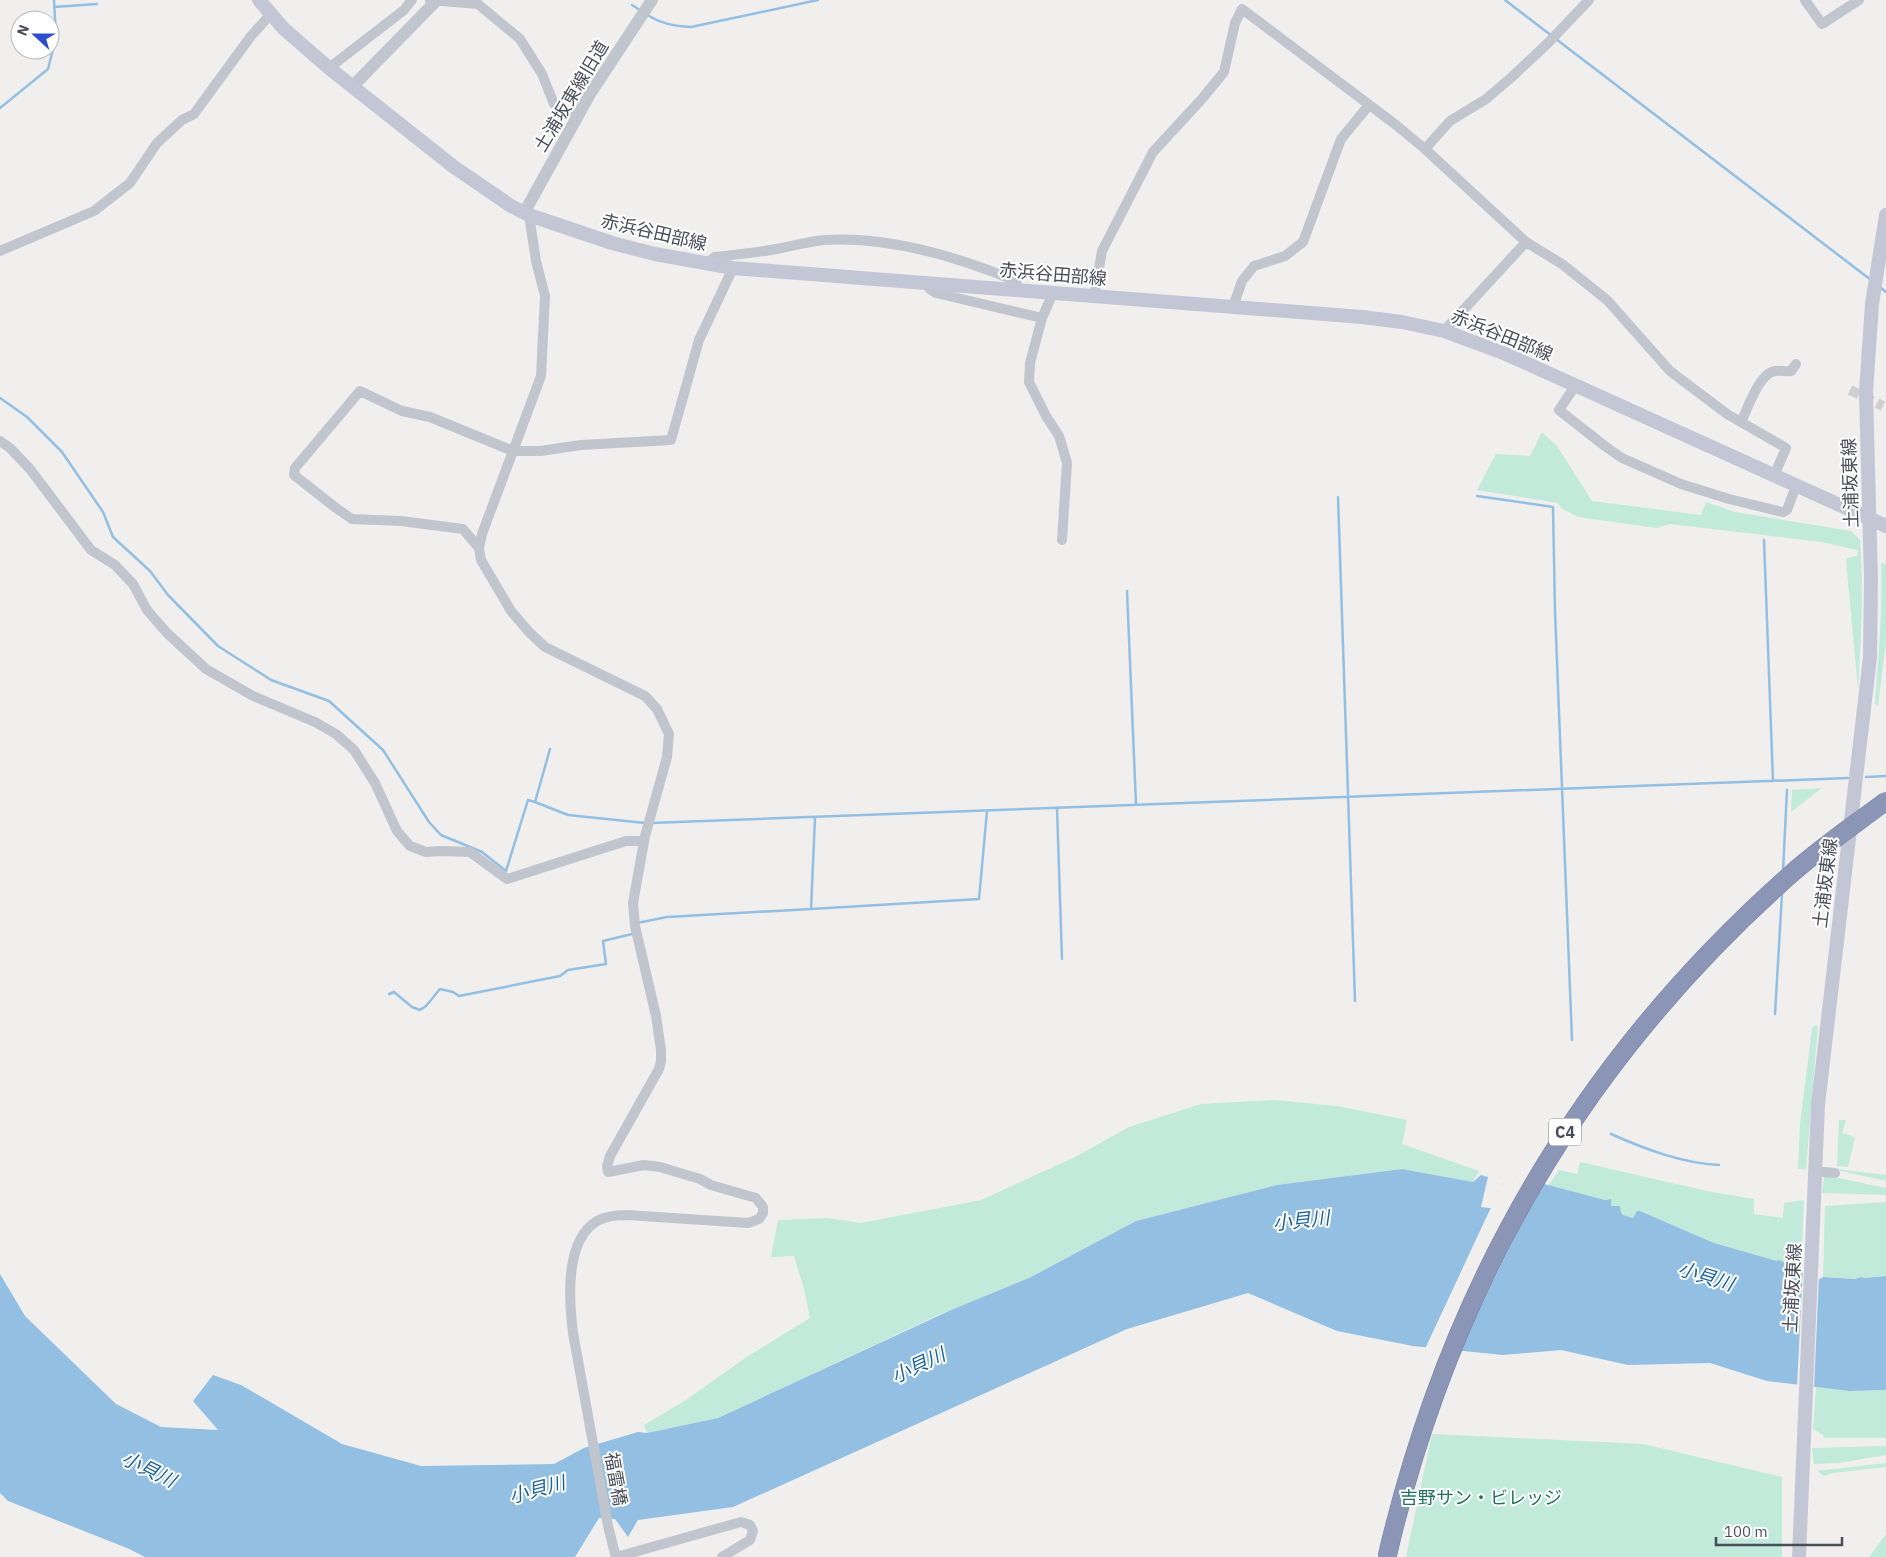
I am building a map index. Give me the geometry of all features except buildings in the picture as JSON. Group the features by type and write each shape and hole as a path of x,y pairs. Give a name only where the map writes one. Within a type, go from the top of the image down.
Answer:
{"highway":[{"name":"C4","path":"1387,1557 1413,1457 1456,1336 1483,1275 1543,1166 1580,1110 1616,1061 1653,1015 1700,962 1791,874 1886,801"}],"main road":[{"name":"赤浜谷田部線","path":"259,0 270,15 297,42 454,167 526,214 612,243 654,254 733,268 1362,317 1402,322 1444,331 1506,354 1886,526"},
{"name":"土浦坂東線","path":"1799,1557 1818,1105 1870,658 1872,605 1866,412 1872,304 1886,215"}],"street":[{"path":"329,68 404,10 412,0"},
{"path":"352,87 434,0 477,2 520,39 542,74 554,104 577,118"},
{"name":"土浦坂東線旧道","path":"526,214 600,76 652,0"},
{"path":"1425,149 1450,121 1486,99 1513,76 1590,0"},
{"path":"1804,0 1822,24 1859,0"},
{"path":"1094,297 1102,252 1153,152 1224,72 1235,23 1242,9 1425,149 1526,242 1562,264 1607,300 1670,371 1727,414 1786,448 1774,476"},
{"path":"0,251 94,211 130,183 157,143 182,120 194,114 251,36 270,15"},
{"path":"1233,307 1242,281 1254,266 1285,256 1303,242 1341,139 1369,105"},
{"path":"0,441 10,448 30,469 91,550 115,566 132,584 147,610 166,633 206,669 253,696 315,722 336,734 354,750 375,782 397,831 410,846 426,852 470,852 507,879 626,841 644,841 667,757 669,734 657,709 645,696 545,647 511,611 481,560 479,548 482,534 541,376 545,296 526,214"},
{"path":"709,264 710,260 715,257 772,250 823,240 868,242 899,245 985,268 1016,281 1018,290"},
{"path":"1444,331 1526,242"},
{"path":"479,548 464,529 401,521 352,519 294,475 295,468 360,391 402,411 430,417 513,451 540,451 581,445 671,440 699,340 733,268"},
{"path":"926,283 936,293 1042,318"},
{"path":"1053,293 1042,318 1030,364 1029,382 1046,416 1059,436 1065,452 1067,463 1062,540"},
{"path":"1741,422 1760,382 1766,374 1775,371 1791,371 1796,364"},
{"path":"1575,386 1559,410 1606,448 1622,458 1681,484 1728,499 1783,512 1787,510 1796,486"},
{"name":"福雷橋","path":"644,841 633,902 636,926 656,1016 661,1061 659,1069 610,1156 608,1172 644,1165 660,1167 756,1198 761,1202 763,1213 759,1219 748,1223 645,1216 612,1216 597,1222 587,1231 572,1261 570,1301 573,1333 608,1526 615,1554 620,1556 741,1522 750,1525 753,1531 750,1540 722,1557"},
{"path":"1824,1172 1835,1174"}],"green space":[{"path":"1542,432 1557,446 1592,501 1701,515 1706,502 1735,512 1851,531 1860,540 1862,577 1858,689 1846,561 1847,558 1857,556 1858,550 1821,542 1670,524 1656,528 1578,517 1561,508 1558,503 1477,490 1496,454 1530,456"},
{"path":"1881,563 1886,564 1886,643 1878,705 1875,704 1881,616"},
{"path":"1822,788 1791,812 1792,790"},
{"path":"1818,1026 1806,1169 1798,1169 1800,1124 1812,1028"},
{"path":"1274,1100 1337,1106 1407,1120 1402,1144 1479,1171 1473,1182 1402,1169 1277,1185 1136,1221 1029,1278 936,1316 718,1418 647,1433 644,1425 686,1400 748,1356 810,1318 794,1256 771,1257 778,1220 827,1218 861,1223 981,1200 1075,1157 1129,1127 1201,1104"},
{"path":"1839,1120 1846,1120 1842,1133 1855,1137 1848,1167 1837,1166"},
{"path":"1580,1162 1707,1191 1754,1199 1754,1214 1783,1218 1784,1203 1804,1200 1801,1270 1779,1260 1714,1243 1640,1211 1637,1211 1633,1218 1623,1215 1620,1206 1611,1206 1607,1199 1548,1186 1559,1170 1577,1174"},
{"path":"1837,1170 1886,1175 1886,1181"},
{"path":"1824,1177 1833,1177 1886,1188 1886,1195 1822,1193"},
{"path":"1886,1202 1886,1276 1855,1279 1823,1277 1825,1206"},
{"path":"1816,1387 1849,1391 1886,1390 1886,1438 1824,1438 1823,1435 1813,1429"},
{"name":"吉野サン・ビレッジ","path":"1432,1434 1643,1444 1782,1477 1782,1557 1406,1557"},
{"path":"1886,1446 1886,1455 1839,1463 1814,1464 1812,1448"},
{"path":"1886,1463 1886,1467 1833,1473 1824,1476 1817,1471"},
{"path":"1886,1534 1886,1557 1869,1557"}],"water":[{"name":"小貝川","path":"1402,1169 1473,1182 1481,1175 1488,1177 1481,1207 1497,1209 1503,1183 1511,1185 1517,1177 1605,1200 1611,1199 1611,1206 1620,1206 1623,1215 1633,1218 1637,1211 1640,1211 1714,1243 1779,1260 1820,1279 1823,1277 1855,1279 1886,1276 1886,1390 1849,1391 1767,1381 1710,1363 1628,1365 1561,1350 1503,1355 1413,1346 1337,1331 1248,1293 1127,1329 733,1507 638,1520 628,1537 615,1519 599,1518 575,1557 145,1557 127,1548 8,1501 0,1493 0,1274 25,1316 116,1404 161,1427 218,1430 193,1401 213,1375 241,1385 342,1444 421,1466 554,1464 584,1448 638,1432 647,1433 718,1418 951,1310 1029,1278 1136,1221 1277,1185"}],"pier":[{"path":"1517,1175 1542,1182 1457,1353 1425,1349 1486,1218 1492,1206 1495,1207 1498,1194 1505,1180 1513,1183"},
{"path":"1803,1268 1819,1276 1814,1389 1797,1387"}],"waterway":[{"path":"0,108 48,69 56,37 54,0"},
{"path":"646,14 668,24 691,27 818,0"},
{"path":"1505,0 1552,36"},
{"path":"54,7 97,4"},
{"path":"632,5 640,10"},
{"path":"1556,39 1871,280"},
{"path":"1880,287 1886,292"},
{"path":"0,398 27,417 62,452 103,512 113,537 150,571 168,595 218,646 271,680 329,701 383,750 429,822 441,835 482,852 506,871 528,800 535,802"},
{"path":"1477,496 1553,507 1555,611 1572,1040"},
{"path":"1338,497 1355,1001"},
{"path":"1764,540 1773,781"},
{"path":"1127,591 1136,804"},
{"path":"550,749 535,802 568,815 645,823"},
{"path":"1866,777 1886,776"},
{"path":"651,823 1848,778"},
{"path":"1783,871 1787,790"},
{"path":"1057,808 1062,959"},
{"path":"811,909 979,899 987,811"},
{"path":"637,923 667,917 811,909 815,818"},
{"path":"1775,1014 1782,894"},
{"path":"389,994 394,992 412,1007 420,1010 426,1006 440,989 453,992 459,996 560,976 568,970 606,964 603,941 632,934"},
{"path":"1611,1134 1677,1158 1719,1165"}],"tunnel":[{"path":"1850,390 1883,406"}]}
